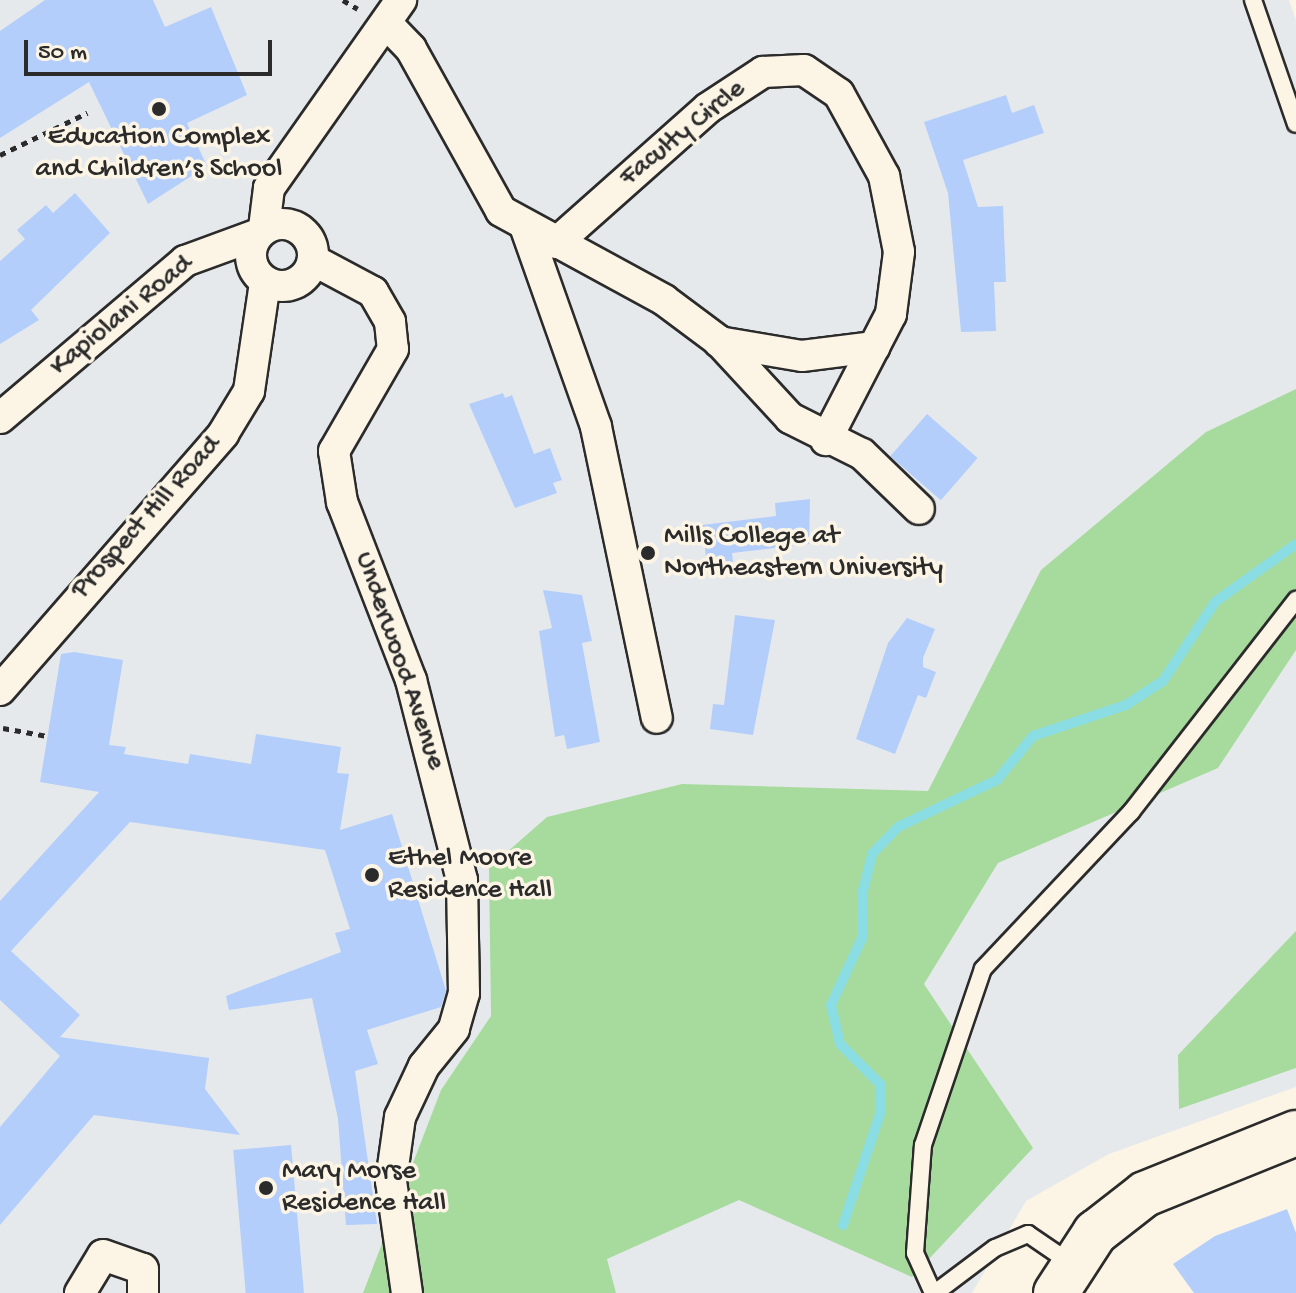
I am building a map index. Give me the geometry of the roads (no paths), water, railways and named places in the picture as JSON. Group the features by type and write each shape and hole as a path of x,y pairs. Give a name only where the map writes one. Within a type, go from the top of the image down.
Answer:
{"main road":[{"path":"1064,1278 1095,1233 1145,1194 1296,1133"}],"street":[{"path":"395,12 481,185 501,211 556,243 624,274 719,341 790,418 826,440 862,454 919,509"},
{"path":"260,232 284,224 303,232 313,260 295,284 265,282 251,260 269,188 395,12"},
{"name":"Faculty Circle","path":"556,243 733,89 763,72 804,70 839,94 884,176 896,215 898,278 874,347 826,440"},
{"path":"525,226 596,427 657,718"},
{"name":"Kapiolani Road","path":"0,418 185,261 260,232"},
{"name":"Underwood Avenue","path":"313,260 373,292 390,322 393,349 334,451 342,502 411,680 462,880 464,993 454,1029 424,1066 400,1117 391,1181 407,1293"},
{"name":"Prospect Hill Road","path":"0,690 92,583 148,526 249,391 265,282"},
{"path":"719,341 802,356 874,347"},
{"path":"80,1293 103,1255 143,1269 143,1293"}],"lane":[{"path":"1253,0 1296,124"},
{"path":"1064,1278 1028,1234 995,1248 934,1293 915,1253 923,1145 983,969 1131,812 1296,600"}],"waterway":[{"path":"843,1225 880,1114 881,1085 840,1044 831,1005 862,938 863,891 872,854 898,827 997,780 1033,736 1126,705 1163,681 1215,602 1296,544"}],"place":[{"name":"Education Complex and Children’s School","path":"159,109"},
{"name":"Mills College at Northeastern University","path":"648,553"},
{"name":"Ethel Moore Residence Hall","path":"372,875"},
{"name":"Mary Morse Residence Hall","path":"266,1188"}]}
